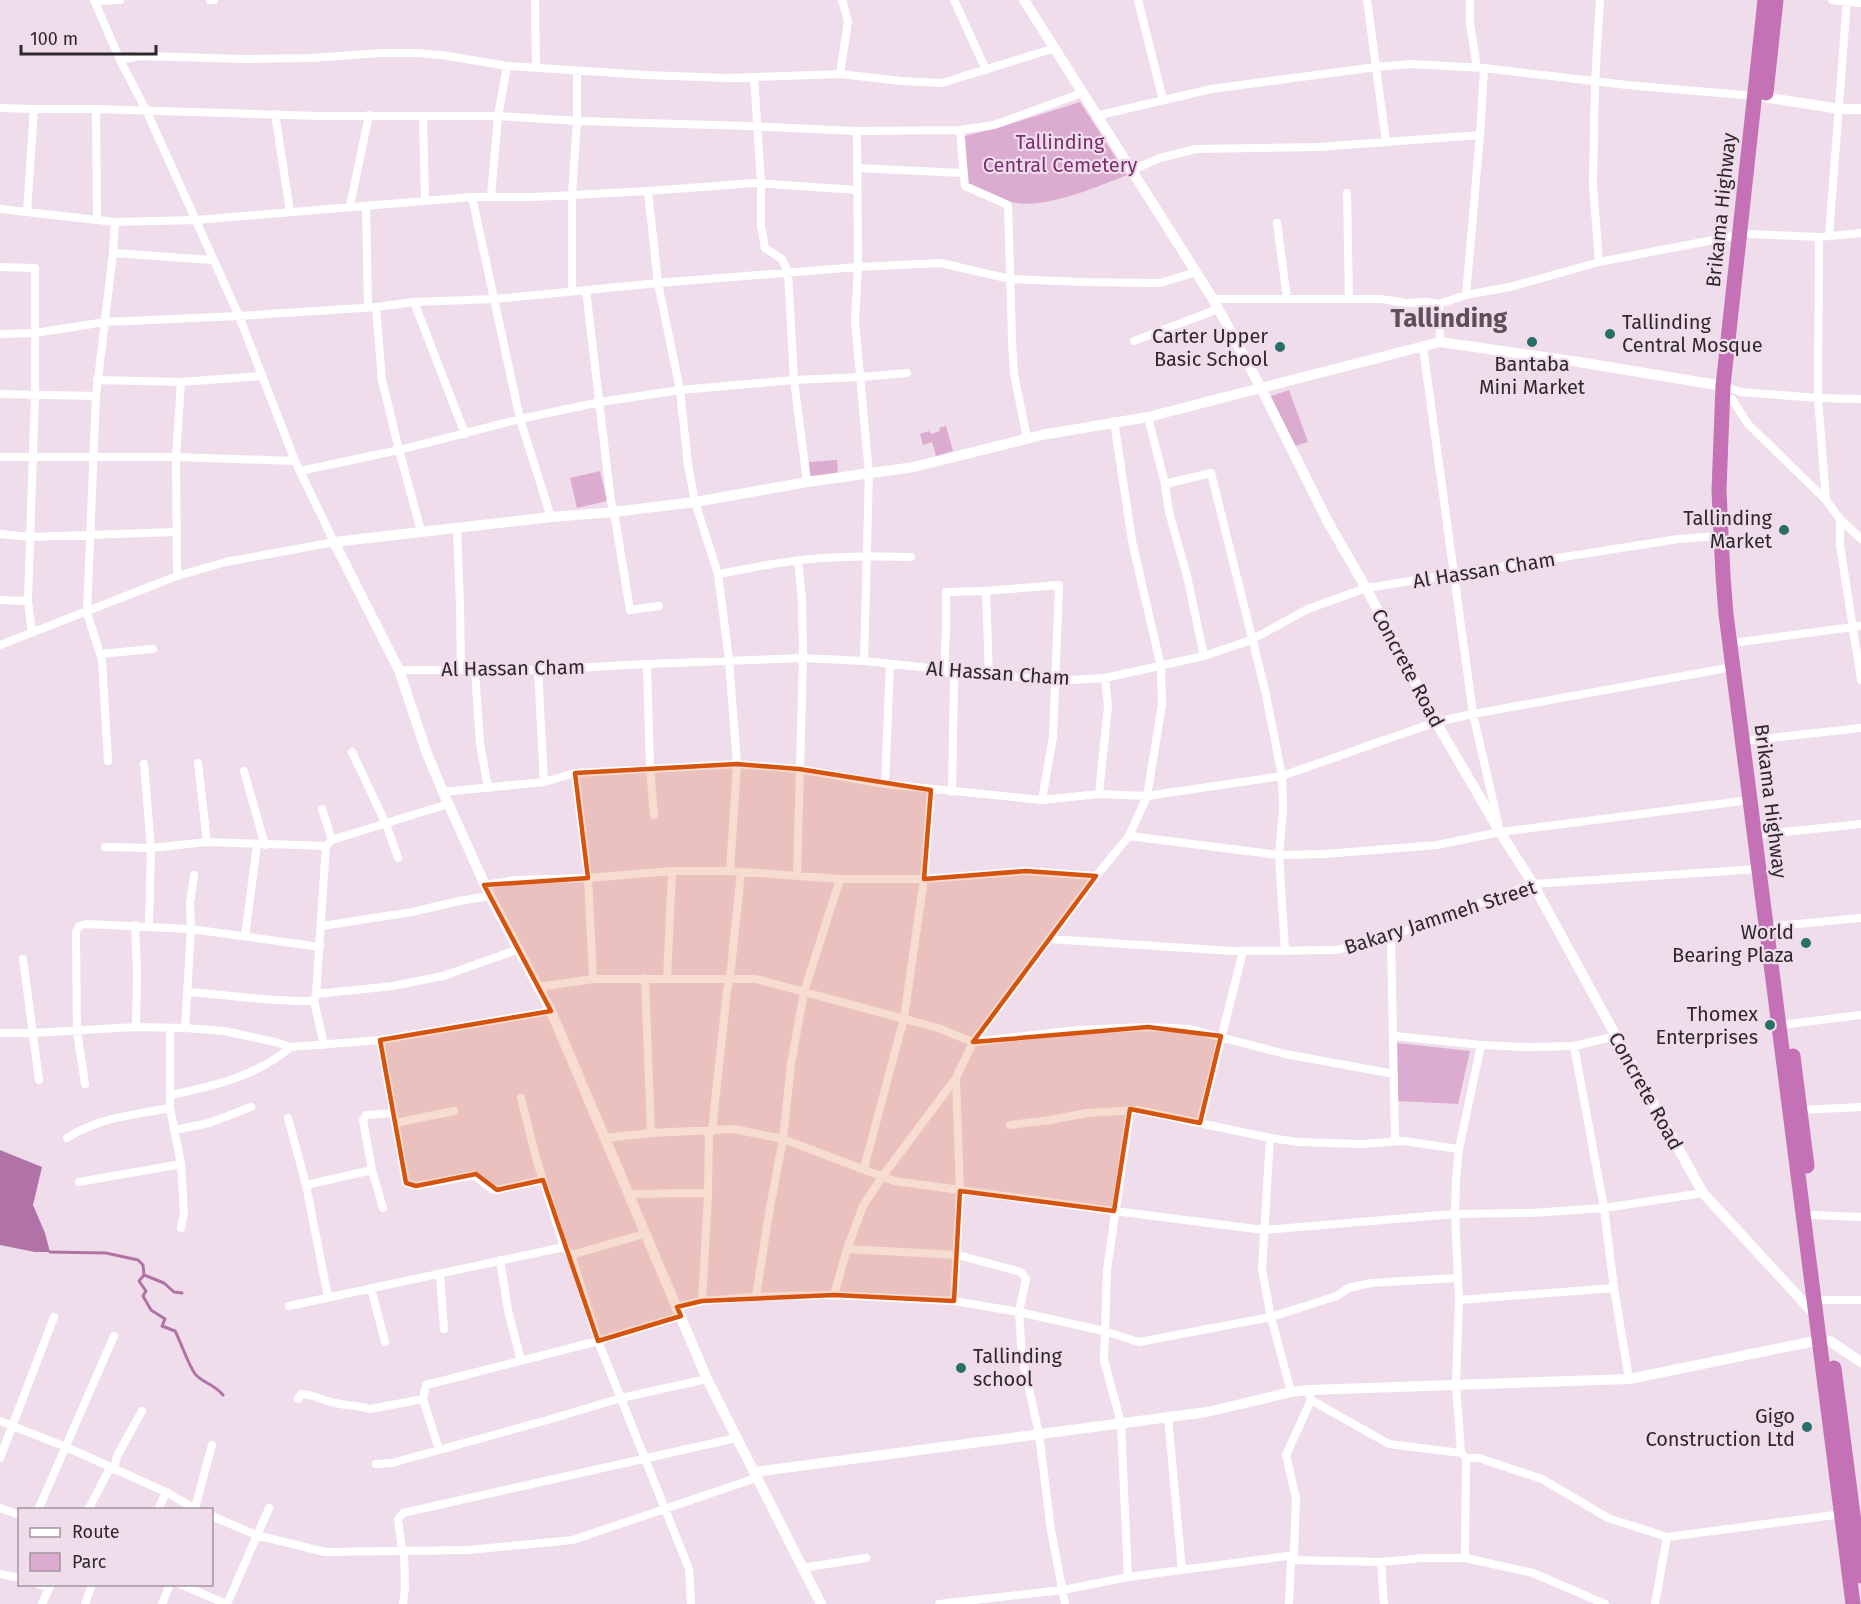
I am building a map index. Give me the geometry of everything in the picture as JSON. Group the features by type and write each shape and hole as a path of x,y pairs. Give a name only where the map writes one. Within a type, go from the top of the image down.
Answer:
{"highway":[{"name":"Brikama Highway","path":"1760,97 1765,0"},
{"name":"Brikama Highway","path":"1776,0 1760,97 1730,391 1720,447 1721,536 1726,614 1750,800 1817,1317 1825,1340"},
{"name":"Brikama Highway","path":"1730,391 1730,510 1733,583 1775,926 1801,1110 1823,1300 1825,1340 1836,1424 1860,1554 1861,1576"},
{"name":"Brikama Highway","path":"1836,1424 1842,1514 1853,1604"}],"street":[{"path":"120,0 95,0 120,60 146,110 239,316 295,461 333,542 399,670 426,751 448,804 484,885 550,1011 707,1379 821,1604"},
{"path":"535,0 536,68"},
{"path":"840,74 848,21 842,0"},
{"path":"954,0 986,70"},
{"name":"Concrete Road","path":"1024,0 1216,304 1328,522 1366,588 1436,722 1533,884 1703,1193 1817,1317"},
{"path":"1138,0 1163,99"},
{"path":"1367,0 1386,142"},
{"path":"1466,295 1480,135 1480,68 1470,23 1470,0"},
{"path":"1599,262 1593,185 1594,82 1600,0"},
{"path":"1832,0 1861,3"},
{"path":"1829,236 1847,1"},
{"path":"120,60 140,56 311,58 381,52 441,55 507,66 577,71 726,78 840,74 942,83 1055,48"},
{"path":"1096,116 1211,89 1410,64 1480,68 1594,82 1760,97 1840,110 1861,109"},
{"path":"491,196 498,116 507,66"},
{"path":"572,291 572,195 577,121 577,71"},
{"path":"754,77 761,183 761,226 765,248 782,259 788,272 794,380 807,482"},
{"path":"0,108 319,116 498,116 857,131 960,130 994,125 1082,93"},
{"path":"27,212 34,109"},
{"path":"96,109 97,220"},
{"path":"275,114 290,211"},
{"path":"350,206 369,115"},
{"path":"423,116 425,201"},
{"path":"960,130 965,186 1008,205 1014,374 1027,438"},
{"path":"857,131 858,267 855,321 869,473 864,661"},
{"path":"1132,170 1160,158 1196,149 1319,147 1480,135"},
{"path":"857,168 963,173"},
{"path":"0,209 115,222 196,220 472,197 572,195 761,183 857,190"},
{"path":"648,191 658,283 680,390 688,465 695,502 718,574 729,660 737,764 730,871"},
{"path":"1347,194 1349,298"},
{"path":"472,197 520,419 552,517"},
{"path":"366,206 372,307 382,380 421,531"},
{"path":"108,761 102,660 87,613 97,380 115,222"},
{"path":"1277,223 1287,299"},
{"path":"1134,341 1216,304 1287,299 1381,298 1406,303 1439,304 1466,295 1510,287 1599,262 1745,235 1819,237 1861,233"},
{"path":"1819,237 1818,398 1826,500"},
{"path":"113,253 213,260"},
{"path":"0,334 34,333 105,322 239,316 414,302 495,299 788,272 941,262 1010,279 1082,282 1160,283 1196,272"},
{"path":"0,267 35,268 36,394 28,602 32,633"},
{"path":"586,290 611,502 615,512 630,610 659,606"},
{"path":"414,302 465,434"},
{"path":"1439,304 1440,342"},
{"path":"0,645 177,576 226,562 333,542 695,502 807,482 914,467 1027,438 1148,417 1440,342 1730,391 1861,399"},
{"path":"1423,347 1473,714 1500,832"},
{"path":"300,471 600,402 680,390 907,373"},
{"path":"97,380 181,382 261,376"},
{"path":"177,576 176,458 181,382"},
{"path":"1730,391 1748,424 1826,500 1840,519 1861,539"},
{"path":"0,394 96,396"},
{"path":"1148,417 1204,656"},
{"path":"834,1295 847,1249 863,1206 956,1078 973,1042 1096,876 1129,836 1147,796 1162,705 1161,667 1132,542 1114,422"},
{"path":"0,457 295,461"},
{"path":"1165,484 1211,473 1265,690 1282,776 1283,810 1279,855 1285,951"},
{"path":"1840,519 1840,546 1857,626 1861,680"},
{"path":"457,528 460,670"},
{"path":"0,534 29,537 176,532"},
{"name":"Al Hassan Cham","path":"399,670 538,670 803,658 864,661 1054,681 1105,678 1204,656 1251,640 1308,609 1366,588 1678,539 1721,536"},
{"path":"718,574 798,560 867,556 911,557"},
{"path":"797,876 803,658 802,600 798,560"},
{"path":"952,792 954,680 952,675 944,670 946,592 1059,585 1053,737 1042,800"},
{"path":"986,591 989,675"},
{"path":"0,600 28,602"},
{"path":"1740,642 1857,626"},
{"path":"100,654 153,649"},
{"path":"647,664 650,768 654,815"},
{"path":"885,784 890,664"},
{"path":"443,792 544,782 575,773 737,764 799,769 932,790 1042,800 1099,794 1147,796 1282,776 1436,722 1733,667"},
{"path":"538,670 544,782"},
{"path":"475,671 480,742 488,788"},
{"path":"1099,794 1108,706 1105,678"},
{"path":"1752,740 1861,728"},
{"path":"352,752 386,824 398,858"},
{"path":"198,763 207,842"},
{"path":"144,764 151,848 148,926"},
{"path":"244,771 261,845 245,936"},
{"path":"575,773 588,878 593,979"},
{"path":"864,1168 904,1018 924,879 932,790"},
{"path":"1129,836 1279,855 1325,854 1437,845 1500,832 1750,800"},
{"path":"105,847 151,848 207,842 261,845 329,843 448,804"},
{"path":"322,808 329,843 315,998 324,1045"},
{"path":"1765,834 1861,824"},
{"name":"Bakary Jammeh Street","path":"1049,939 1243,951 1337,950 1391,936 1533,884 1759,869"},
{"path":"667,978 672,871"},
{"path":"484,885 516,880 588,878 672,871 730,871 840,879 924,879 1026,871 1096,876"},
{"path":"702,1301 711,1131 741,872"},
{"path":"184,1028 191,929 190,903 194,875"},
{"path":"756,1297 783,1139 791,1064 804,992 840,879"},
{"path":"322,926 412,912 490,896"},
{"path":"1775,926 1861,918"},
{"path":"85,1084 77,1031 76,932 79,926 86,924 135,925 191,929 320,947"},
{"path":"135,925 136,1027"},
{"path":"1391,936 1395,1036 1395,1141"},
{"path":"187,992 284,1001 315,998 443,976 519,949"},
{"path":"1200,1123 1243,951"},
{"path":"23,959 39,1080"},
{"path":"645,978 651,1133"},
{"path":"538,987 593,979 756,979 904,1018 973,1042 1077,1030 1148,1027 1190,1029 1285,1054 1394,1074"},
{"path":"0,1033 136,1027 184,1028 224,1031 291,1047 380,1040 550,1011"},
{"path":"1789,1024 1861,1015"},
{"path":"170,1029 170,1108 181,1164 184,1213 182,1228"},
{"path":"1395,1036 1481,1045 1528,1047 1574,1046 1616,1036"},
{"path":"380,1040 406,1183 416,1186 474,1175 492,1189 497,1190 543,1180"},
{"path":"1465,1558 1464,1455 1456,1385 1459,1300 1455,1214 1459,1149 1481,1045"},
{"path":"1574,1046 1604,1208 1629,1379"},
{"path":"171,1095 208,1087 243,1075 276,1060 291,1047"},
{"path":"954,1301 960,1191 956,1078"},
{"path":"521,1098 564,1247 571,1255 598,1341 689,1569 691,1604"},
{"path":"175,1130 209,1123 251,1107"},
{"path":"1801,1110 1861,1107"},
{"path":"67,1138 88,1126 170,1108"},
{"path":"1011,1125 1087,1113 1138,1110 1298,1142 1395,1141 1459,1149"},
{"path":"382,1208 372,1170 364,1117 366,1115 394,1118 454,1111"},
{"path":"1128,1577 1121,1423 1104,1360 1104,1331 1107,1270 1130,1111"},
{"path":"288,1118 306,1185 328,1297"},
{"path":"604,1138 734,1129 783,1139 894,1181 1264,1230 1455,1214 1531,1213 1604,1208 1703,1193"},
{"path":"1270,1138 1262,1269 1271,1317 1291,1392"},
{"path":"79,1182 181,1164"},
{"path":"306,1185 372,1170"},
{"path":"628,1194 708,1193"},
{"path":"1813,1215 1861,1217"},
{"path":"571,1255 644,1234"},
{"path":"289,1306 564,1247"},
{"path":"847,1249 958,1255 1021,1272 1026,1279 1019,1312 1022,1357 1039,1434 1051,1530 1065,1604"},
{"path":"500,1260 508,1310 521,1361"},
{"path":"440,1275 444,1329"},
{"path":"439,1450 423,1400 426,1384 598,1341 679,1312 702,1301 834,1295 954,1301 1019,1312 1104,1331 1138,1342 1271,1317 1337,1296 1348,1288 1371,1283 1458,1278"},
{"path":"370,1288 385,1342"},
{"path":"1459,1300 1614,1288"},
{"path":"1823,1300 1861,1300"},
{"path":"0,1458 54,1317"},
{"path":"38,1508 114,1336"},
{"path":"213,1516 256,1535 325,1552 469,1550 573,1540 666,1509 755,1475 1207,1412 1291,1392 1310,1395 1456,1385 1629,1379 1825,1340 1861,1362"},
{"path":"376,1464 392,1463 621,1398 707,1379"},
{"path":"298,1399 301,1394 306,1394 335,1403 370,1409 423,1400"},
{"path":"1310,1395 1389,1444 1479,1458 1542,1479 1608,1518 1667,1537 1842,1514"},
{"path":"1289,1604 1296,1498 1286,1455 1310,1395"},
{"path":"89,1508 142,1411"},
{"path":"1168,1417 1182,1570"},
{"path":"0,1421 66,1447 166,1492 194,1508"},
{"path":"403,1604 405,1588 403,1551 398,1519 403,1513 736,1438"},
{"path":"196,1508 212,1445"},
{"path":"158,1508 166,1492"},
{"path":"0,1508 18,1514"},
{"path":"185,1586 227,1604 269,1508"},
{"path":"1655,1604 1667,1537"},
{"path":"939,1604 1063,1590 1128,1577 1293,1557 1381,1562 1423,1558 1465,1558 1533,1573 1605,1604"},
{"path":"802,1568 866,1558"},
{"path":"1381,1562 1384,1604"},
{"path":"0,1574 18,1578"},
{"path":"42,1604 50,1586"},
{"path":"85,1604 91,1586"},
{"path":"162,1604 169,1586"}],"highlighted area":[{"path":"737,764 799,769 931,790 924,879 1026,871 1096,876 973,1042 1148,1027 1221,1036 1200,1123 1130,1109 1114,1211 960,1191 954,1301 834,1295 702,1301 677,1307 681,1316 598,1341 543,1180 497,1190 476,1174 416,1186 406,1183 380,1040 551,1011 484,885 588,878 575,773"}],"green space":[{"name":"Tallinding Central Cemetery","path":"1080,102 1127,175 1070,196 1024,204 995,197 968,185 965,136"},
{"path":"1289,390 1308,442 1292,447 1266,398"},
{"path":"946,426 953,451 936,456 932,442 923,445 920,434 929,431 931,434"},
{"path":"837,460 838,474 810,476 809,462"},
{"path":"600,471 607,501 577,508 570,478"},
{"path":"1397,1043 1470,1051 1458,1104 1397,1101"}],"shaded area":[{"path":"0,1150 42,1167 33,1205 50,1252 35,1252 0,1245"}],"waterway":[{"path":"50,1252 106,1253 138,1260 143,1265 144,1275 164,1283 174,1292 182,1293"},
{"path":"144,1275 139,1281 146,1291 143,1296 151,1310 165,1319 162,1326 175,1331 196,1375 223,1395"}],"place":[{"name":"Tallinding Central Mosque","path":"1610,334"},
{"name":"Bantaba Mini Market","path":"1532,342"},
{"name":"Carter Upper Basic School","path":"1280,347"},
{"name":"Tallinding Market","path":"1784,530"},
{"name":"World Bearing Plaza","path":"1806,943"},
{"name":"Thomex Enterprises","path":"1770,1025"},
{"name":"Tallinding school","path":"961,1368"},
{"name":"Gigo Construction Ltd","path":"1807,1427"}],"district":[{"name":"Tallinding","path":"1449,318"}]}
